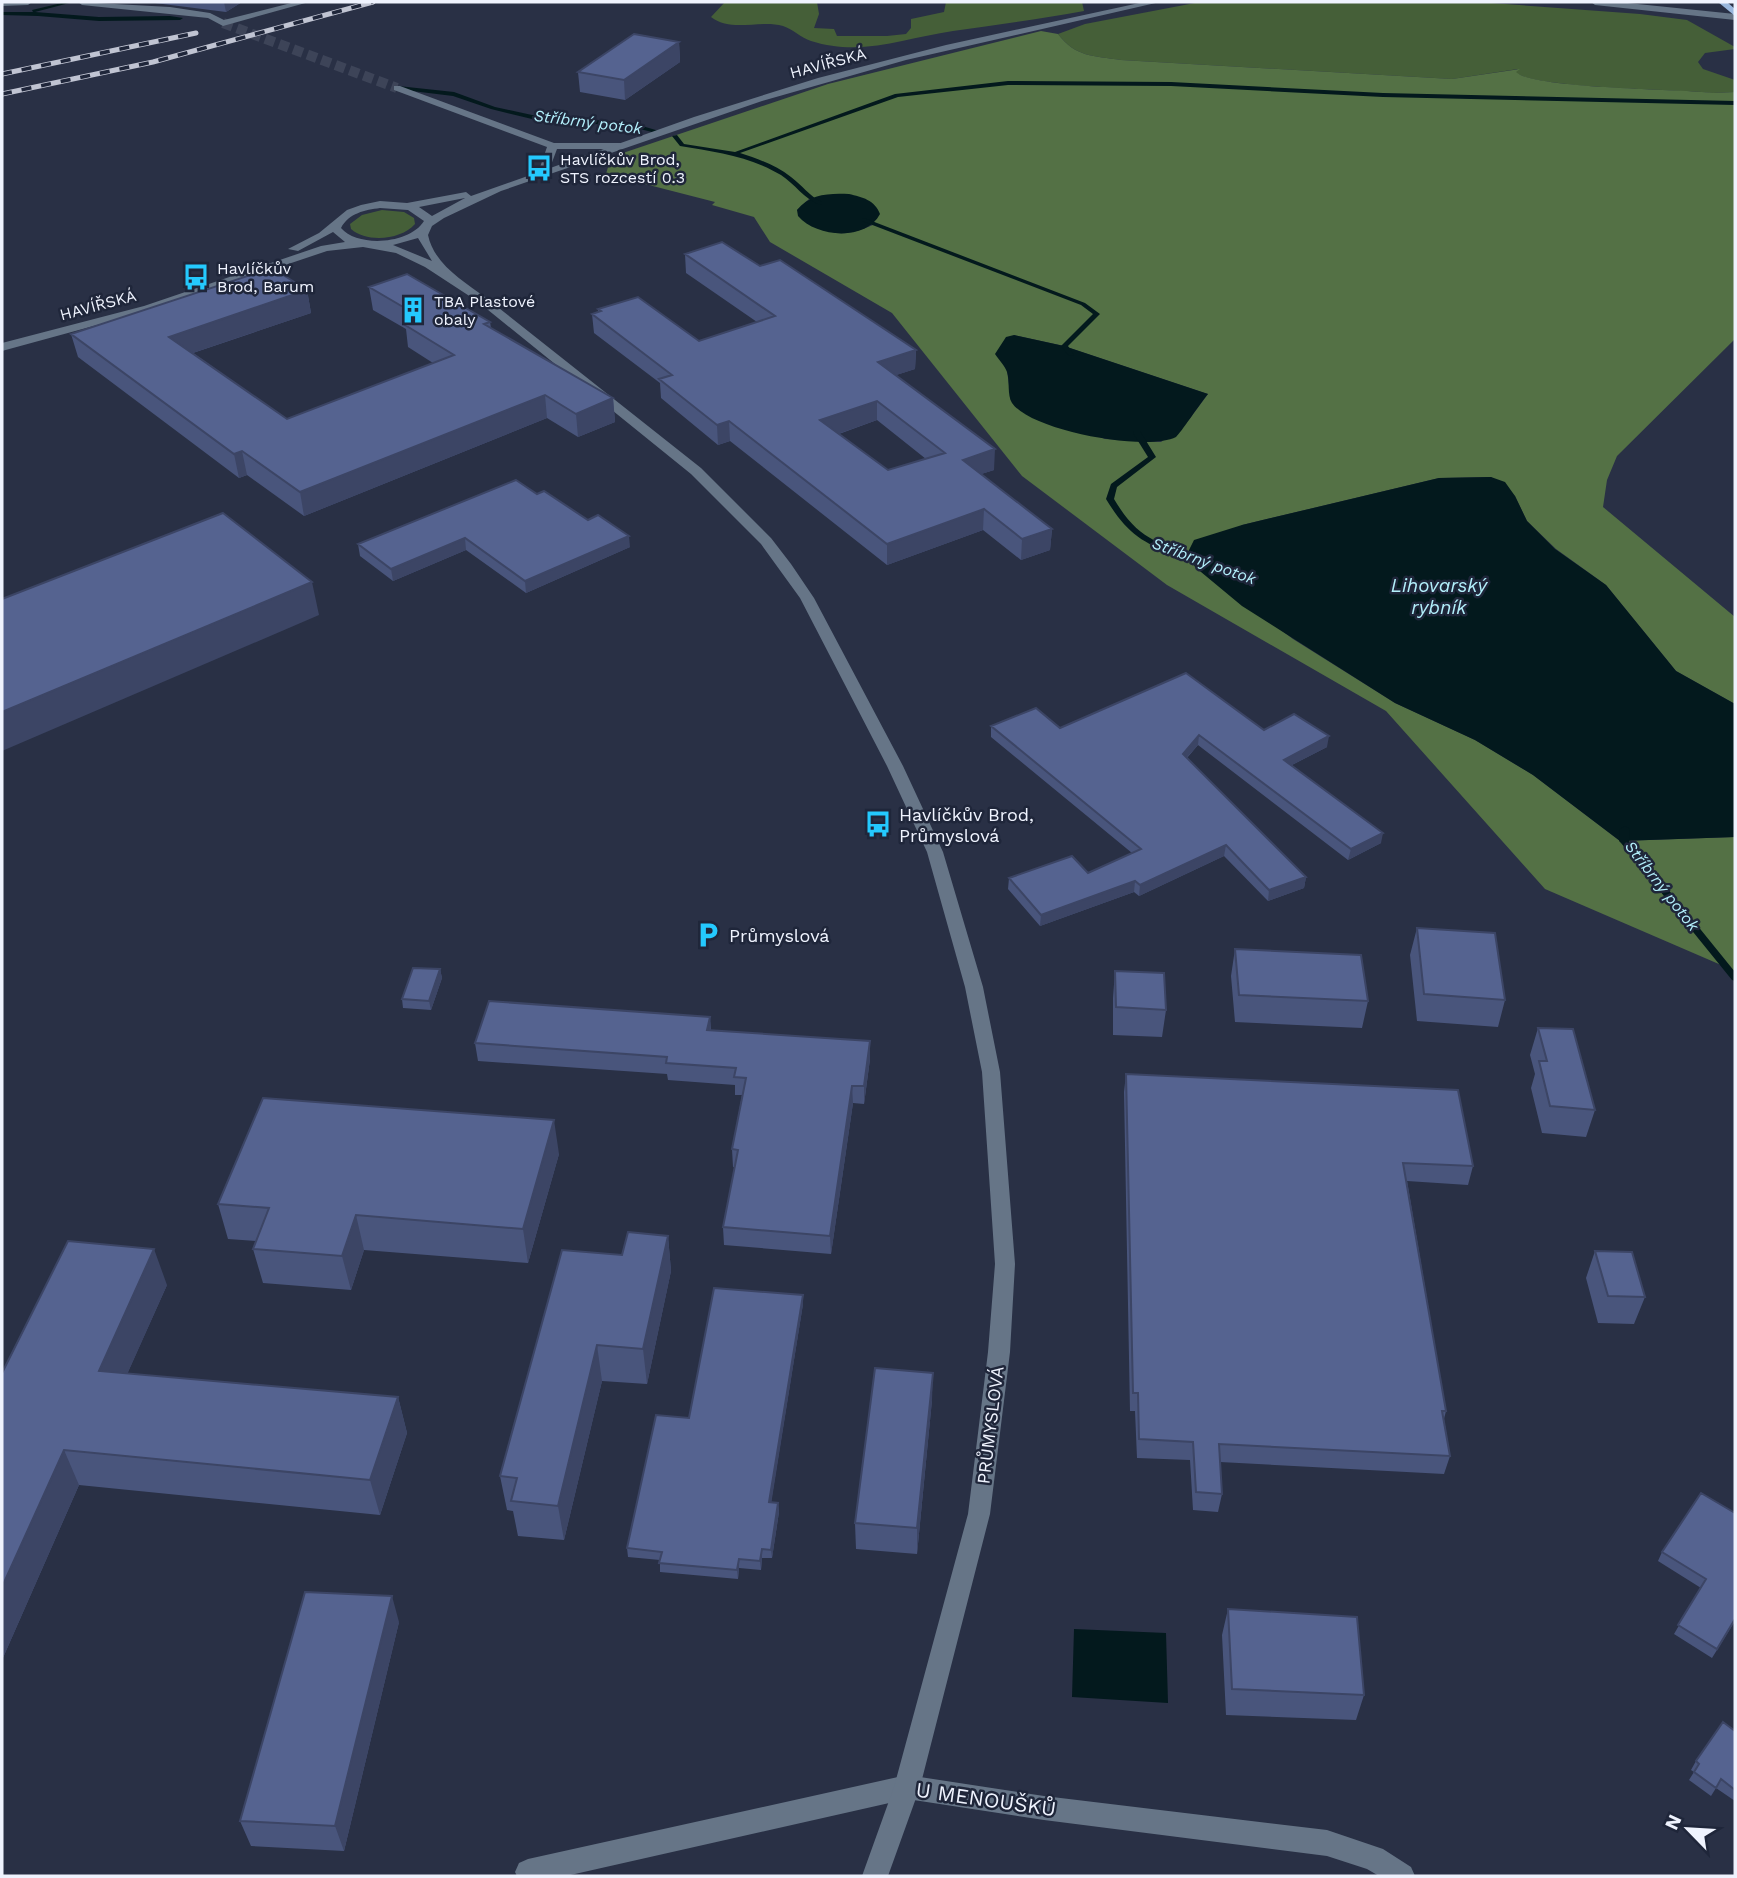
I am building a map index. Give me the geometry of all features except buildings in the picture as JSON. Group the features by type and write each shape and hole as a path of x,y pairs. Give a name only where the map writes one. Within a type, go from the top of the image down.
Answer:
{"main road":[{"path":"1722,2 1735,15"}],"street":[{"path":"2,3 28,2"},
{"path":"82,2 197,14 223,23 305,2"},
{"name":"HAVÍŘSKÁ","path":"2,348 148,308 325,248 406,239 428,226 438,216 517,182 823,80 981,40 1156,2"},
{"path":"1595,2 1735,15"},
{"path":"397,88 553,146 621,146"},
{"path":"543,173 553,146"},
{"name":"HAVÍŘSKÁ","path":"201,290 328,232 345,214 360,208 436,202 517,182"},
{"path":"401,205 426,213 428,226"},
{"path":"336,224 336,231 341,237 369,243"},
{"name":"PRŮMYSLOVÁ","path":"428,226 424,239 449,277"},
{"name":"PRŮMYSLOVÁ","path":"369,243 396,249 449,277 481,299 696,471 766,541 807,598 895,766 935,852 974,987 991,1072 1005,1264 999,1352 979,1514 907,1787 876,1876"},
{"name":"U MENOUŠKŮ","path":"528,1872 907,1787 1044,1808 1327,1843 1374,1858 1402,1876"}],"green space":[{"path":"725,2 817,2 819,14 814,28 834,29 837,36 906,34 911,28 911,19 944,12 946,2 1082,2 1084,11 953,31 883,45 848,47 811,41 790,29 774,24 737,25 719,22 711,17"},
{"path":"1200,2 1478,2 1687,20 1735,47 1705,53 1698,62 1703,69 1735,80 1735,92 1577,85 1528,78 1515,72 1518,69 1452,79 1121,60 1078,51 1064,42 1058,34 1085,24"},
{"path":"1041,31 1058,34 1071,47 1086,54 1121,60 1452,79 1520,69 1516,72 1528,78 1577,85 1735,92 1735,339 1617,456 1607,480 1603,507 1735,617 1735,704 1676,671 1606,585 1556,549 1527,521 1515,496 1491,477 1439,478 1242,525 1195,567 1293,639 1395,703 1475,740 1533,775 1620,841 1735,837 1735,971 1545,889 1386,711 1167,585 1022,476 892,313 770,242 754,217 712,205 715,202 606,174 611,157 828,84","holes":["809,199 875,224 842,233 825,229 797,210","1014,335 1064,346 1208,394 1188,421 1161,442 1105,439 1011,401 1007,370"]},
{"path":"382,210 404,212 414,218 415,224 401,234 384,238 366,236 351,229 350,224 362,215"}],"water":[{"path":"827,194 849,194 871,202 878,209 880,214 864,229 829,232 817,229 798,216 797,210 814,198"},
{"path":"1014,335 1064,346 1208,394 1176,437 1161,441 1116,440 1065,430 1023,413 1012,403 1007,372 995,354 1006,337"},
{"name":"Lihovarský rybník","path":"1491,477 1505,482 1527,521 1555,549 1606,585 1676,671 1735,704 1735,837 1620,841 1533,775 1475,740 1395,703 1242,606 1195,567 1188,552 1194,540 1242,525 1439,478"},
{"path":"1074,1629 1166,1633 1168,1703 1072,1697"}],"waterway":[{"path":"34,11 71,2"},
{"name":"Stříbrný potok","path":"2,14 26,13 99,19 180,18"},
{"path":"738,152 897,95 1008,83 1171,84 1383,95 1735,103"},
{"name":"Stříbrný potok","path":"398,88 454,94 493,108 532,117 632,125 656,131"},
{"name":"Stříbrný potok","path":"675,136 682,145 723,151 762,163 787,176 810,198 820,203"},
{"name":"Stříbrný potok","path":"864,220 1083,304 1097,314 1064,346 1071,355"},
{"name":"Stříbrný potok","path":"1137,433 1152,457 1114,486 1110,499 1137,534 1158,545 1199,559"},
{"name":"Stříbrný potok","path":"1625,829 1624,841 1735,978"}],"tunnel":[{"path":"223,23 397,88"}],"railway":[{"path":"2,94 153,62 373,2"},
{"path":"2,74 196,33"}],"place":[{"name":"Havlíčkův Brod, STS rozcestí 0.3","path":"539,168"},
{"name":"Havlíčkův Brod, Barum","path":"196,277"},
{"name":"TBA Plastové obaly","path":"413,310"},
{"name":"Havlíčkův Brod, Průmyslová","path":"878,824"},
{"name":"Průmyslová","path":"708,935"}]}
